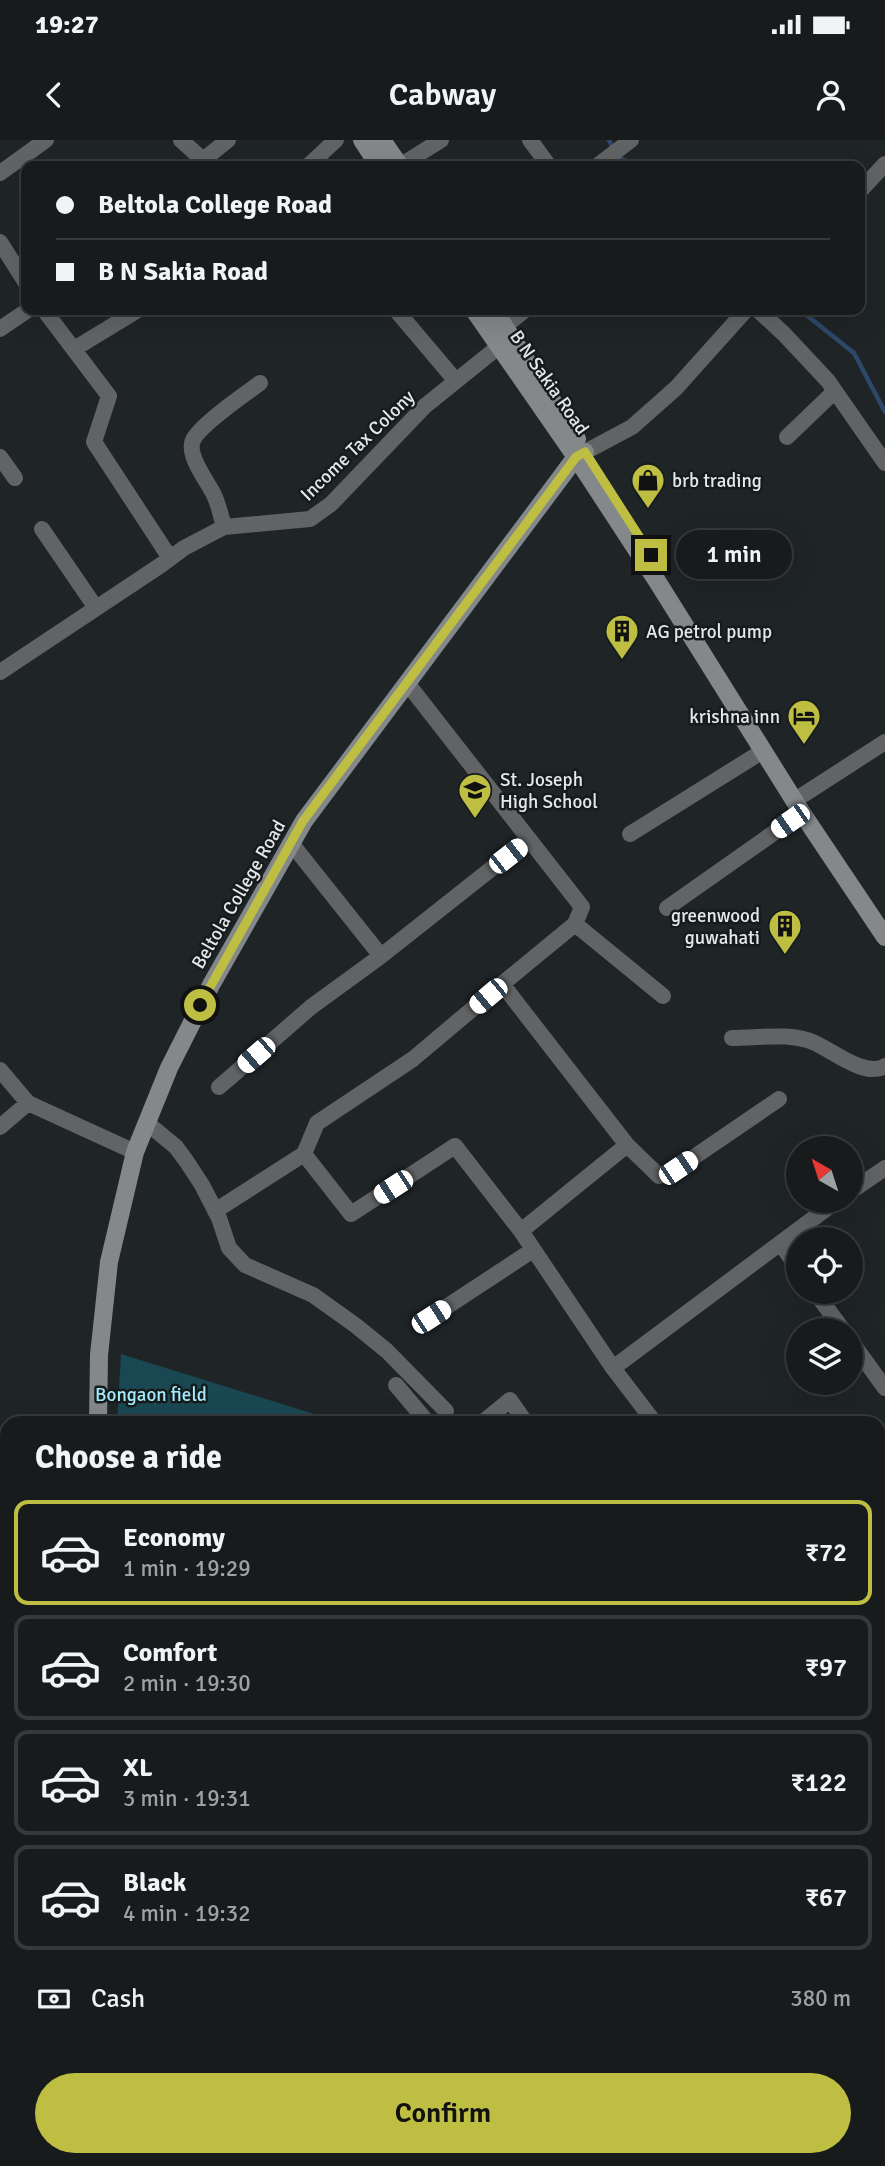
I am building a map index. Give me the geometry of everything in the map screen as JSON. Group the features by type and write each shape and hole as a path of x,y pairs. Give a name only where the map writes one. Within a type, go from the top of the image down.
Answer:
{"main road":[{"path":"362,140 376,161"},
{"path":"382,140 397,161"},
{"name":"B N Sakia Road","path":"480,315 505,336"},
{"name":"B N Sakia Road","path":"496,315 505,336 885,937"},
{"name":"B N Sakia Road","path":"581,454 763,751 885,916"},
{"name":"Beltola College Road","path":"98,1416 99,1355 109,1262 135,1152 169,1068 211,985 303,821 581,454"}],"street":[{"path":"0,173 46,140"},
{"path":"181,140 203,160 228,140"},
{"path":"313,161 336,140"},
{"path":"408,161 441,140"},
{"path":"530,140 545,161"},
{"path":"604,161 631,140"},
{"path":"865,188 882,175"},
{"path":"0,242 21,275"},
{"path":"0,329 21,315"},
{"path":"48,315 109,396 94,442 170,558"},
{"path":"74,349 130,315"},
{"path":"400,315 456,381"},
{"name":"Income Tax Colony","path":"0,672 184,548 224,527 310,519 331,504 425,406 505,336 521,315"},
{"path":"581,454 632,427 676,388 742,315"},
{"path":"763,315 828,381 885,463"},
{"path":"224,527 215,496 197,466 192,441 202,428 260,383"},
{"path":"787,437 835,391"},
{"path":"0,457 15,478"},
{"path":"42,529 96,608"},
{"path":"215,1211 304,1154 317,1123 412,1059 575,924 582,907 407,683"},
{"path":"667,908 885,742"},
{"path":"630,834 763,751"},
{"path":"219,1087 311,1007 381,956 529,839"},
{"path":"291,843 381,956"},
{"path":"575,924 663,996"},
{"path":"502,984 627,1144 659,1176 678,1168 779,1099"},
{"path":"732,1038 799,1037 863,1068 879,1070 885,1066"},
{"path":"0,1070 27,1103 135,1152"},
{"path":"0,1127 27,1103"},
{"path":"147,1123 176,1147 202,1185 229,1248 245,1265 313,1295 355,1325 387,1351 446,1412"},
{"path":"521,1231 627,1144"},
{"path":"304,1154 352,1214 455,1146 521,1231 648,1416"},
{"path":"863,1183 885,1168"},
{"path":"613,1368 820,1213"},
{"path":"780,1243 786,1251"},
{"path":"431,1317 533,1250"},
{"path":"863,1358 885,1388"},
{"path":"396,1385 422,1416"},
{"path":"491,1416 510,1400 521,1416"}],"green space":[{"name":"Bongaon field","path":"121,1354 320,1416 117,1416"}],"waterway":[{"path":"609,140 617,157 627,161"},
{"path":"806,315 854,353 885,412"}],"place":[{"name":"brb trading","path":"648,510"},
{"name":"AG petrol pump","path":"622,661"},
{"name":"krishna inn","path":"804,746"},
{"name":"St. Joseph High School","path":"475,820"},
{"name":"greenwood guwahati","path":"785,956"}],"route":[{"path":"200,1005 303,821 576,457 585,452 651,555"}]}
